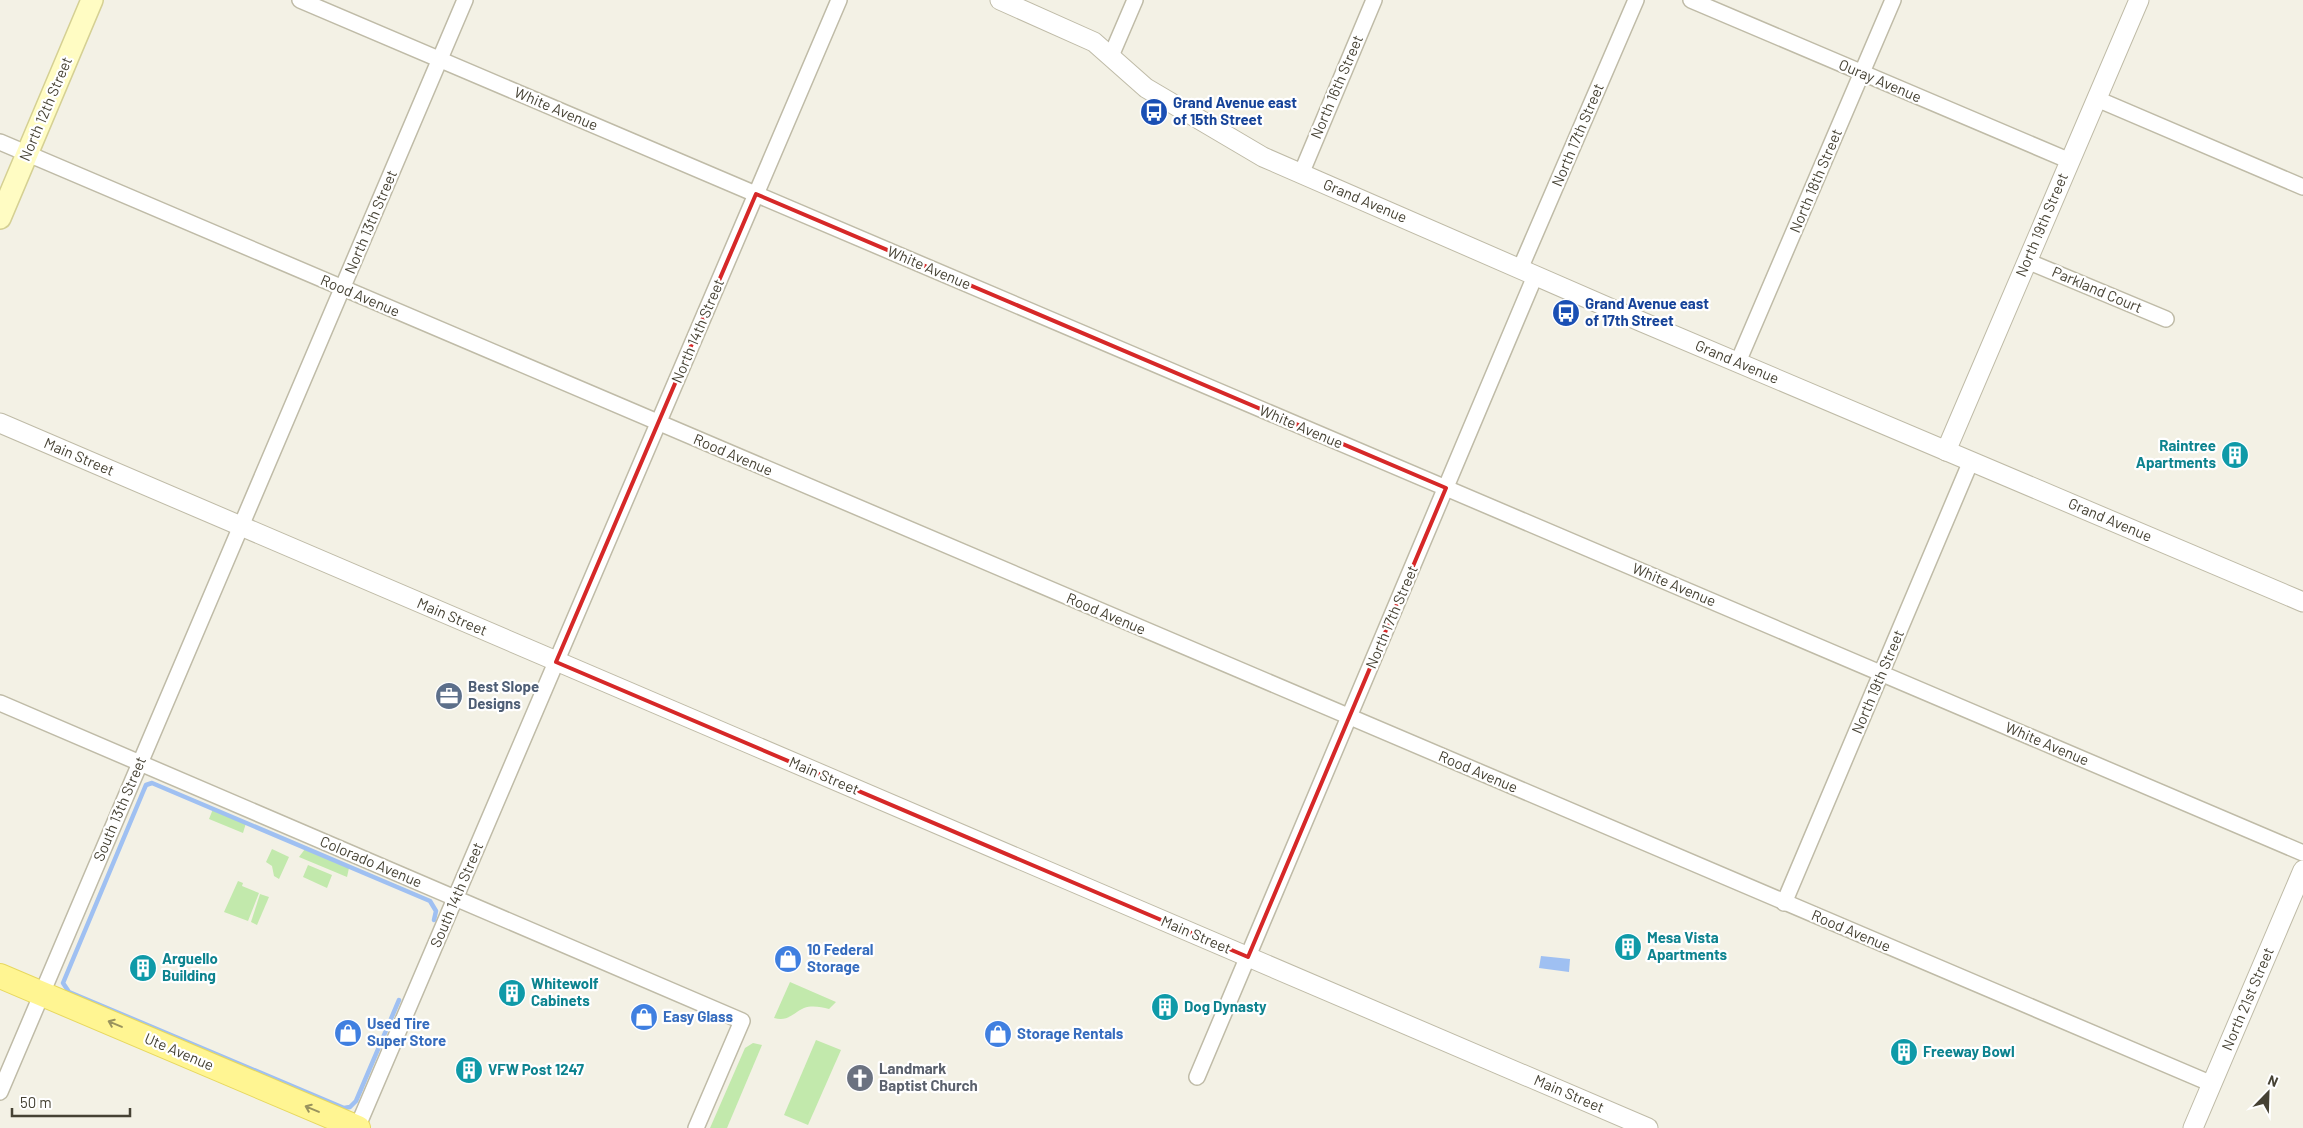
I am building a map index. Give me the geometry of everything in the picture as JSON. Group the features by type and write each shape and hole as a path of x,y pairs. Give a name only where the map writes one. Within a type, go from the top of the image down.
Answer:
{"main road":[{"name":"North 12th Street","path":"0,218 92,0"},
{"name":"Ute Avenue","path":"0,976 357,1128"}],"street":[{"name":"White Avenue","path":"300,0 2303,853"},
{"name":"North 13th Street","path":"241,526 465,0"},
{"name":"North 14th Street","path":"556,662 839,0"},
{"name":"Grand Avenue","path":"1000,0 1094,42 1146,88 1263,157 1528,273 2303,602"},
{"path":"1111,56 1135,0"},
{"name":"North 16th Street","path":"1301,174 1374,0"},
{"name":"North 17th Street","path":"1197,1077 1446,488 1528,273 1636,0"},
{"name":"Ouray Avenue","path":"1691,0 2070,161"},
{"name":"North 18th Street","path":"1738,362 1893,0"},
{"name":"North 19th Street","path":"1946,451 2139,0"},
{"path":"2097,99 2303,187"},
{"name":"Rood Avenue","path":"0,142 658,424 2212,1084"},
{"name":"Parkland Court","path":"2027,260 2166,319"},
{"name":"Main Street","path":"0,423 1648,1128"},
{"name":"North 19th Street","path":"1784,903 1971,461"},
{"name":"South 13th Street","path":"0,1092 241,526"},
{"name":"South 14th Street","path":"357,1128 556,662"},
{"name":"Colorado Avenue","path":"0,703 742,1021 696,1128"},
{"name":"North 21st Street","path":"2194,1128 2303,870"},
{"path":"1506,1067 1618,1128"}],"highlighted area":[{"path":"756,194 1446,488 1248,957 556,662"}],"green space":[{"path":"213,809 246,823 243,833 209,819"},
{"path":"272,849 289,857 279,879 274,876 272,866 266,862"},
{"path":"305,849 349,868 347,877 299,857"},
{"path":"308,865 332,875 327,888 303,877"},
{"path":"238,881 243,883 242,886 259,893 248,921 224,912"},
{"path":"260,894 269,897 257,925 251,922"},
{"path":"790,982 836,1002 829,1009 807,1007 787,1018 774,1018"},
{"path":"816,1040 841,1050 808,1125 784,1115"},
{"path":"753,1043 762,1045 727,1128 710,1128 745,1048"}],"water":[{"path":"1541,956 1570,959 1569,972 1539,968"}],"waterway":[{"path":"399,1000 356,1101 350,1107 344,1108 69,992 63,983 146,785 152,783 430,901 436,911 434,920"}],"place":[{"name":"Grand Avenue east of 15th Street","path":"1154,112"},
{"name":"Grand Avenue east of 17th Street","path":"1566,313"},
{"name":"Raintree Apartments","path":"2235,455"},
{"name":"Best Slope Designs","path":"449,696"},
{"name":"Mesa Vista Apartments","path":"1628,947"},
{"name":"10 Federal Storage","path":"788,959"},
{"name":"Arguello Building","path":"143,968"},
{"name":"Whitewolf Cabinets","path":"512,993"},
{"name":"Dog Dynasty","path":"1165,1007"},
{"name":"Easy Glass","path":"644,1017"},
{"name":"Used Tire Super Store","path":"348,1033"},
{"name":"Storage Rentals","path":"998,1034"},
{"name":"Freeway Bowl","path":"1904,1052"},
{"name":"VFW Post 1247","path":"469,1070"},
{"name":"Landmark Baptist Church","path":"860,1078"}]}
